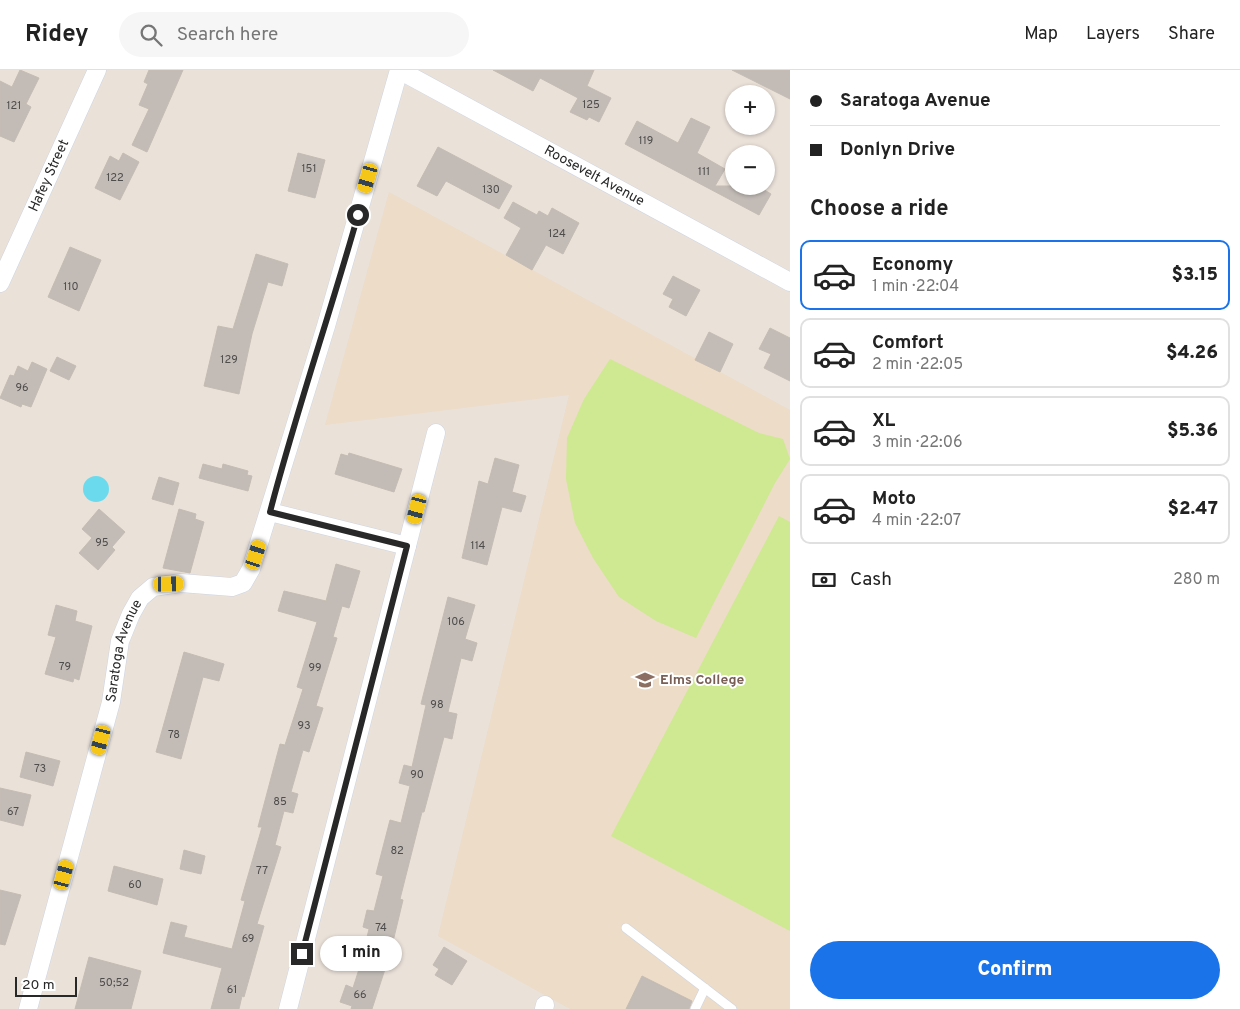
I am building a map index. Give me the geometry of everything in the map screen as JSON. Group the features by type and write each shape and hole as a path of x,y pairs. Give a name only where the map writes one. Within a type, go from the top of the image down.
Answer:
{"street":[{"name":"Hafey Street","path":"0,282 97,70"},
{"name":"Roosevelt Avenue","path":"399,70 790,282"},
{"name":"Saratoga Avenue","path":"28,1009 111,702 120,642 131,614 144,593 161,585 181,583 232,587 243,583 251,569 270,512 399,70"},
{"path":"288,1009 436,434"},
{"path":"270,512 407,546"}],"lane":[{"path":"626,928 732,1009"},
{"path":"694,1009 705,988"}],"shaded area":[{"name":"Elms College","path":"389,192 790,410 790,1009 570,1009 438,936 569,395 325,425"}],"green space":[{"path":"610,359 759,433 783,439 790,459 775,483 696,638 656,621 619,597 593,558 575,523 566,479 567,438 584,399"},
{"path":"779,516 790,522 790,931 611,836"}],"water":[{"path":"96,476 105,480 109,489 105,498 96,502 87,498 83,489 87,480"}],"building":[{"path":"20,70 39,78 26,104 31,107 14,142 0,136 0,81 12,87"},
{"path":"149,70 183,70 147,152 132,145 149,109 139,105 148,84 144,82"},
{"path":"493,70 594,70 587,86 611,98 599,122 589,117 587,120 570,112 578,98 540,78 533,91"},
{"path":"732,70 790,70 790,99 775,92 775,85 762,85"},
{"path":"691,118 710,127 697,153 725,169 715,186 725,186 725,195 770,195 759,215 625,144 637,121 678,143"},
{"path":"438,147 512,186 499,209 446,181 437,196 417,186"},
{"path":"123,153 139,162 120,200 95,188 110,156 119,161"},
{"path":"298,153 325,160 315,198 288,191"},
{"path":"513,202 537,215 539,211 548,216 552,208 579,223 563,254 546,245 532,270 506,255 521,228 504,218"},
{"path":"70,247 101,260 79,311 48,297"},
{"path":"256,254 288,264 282,286 268,282 252,334 239,394 204,386 218,326 233,329"},
{"path":"673,276 700,290 686,316 669,307 673,299 663,294"},
{"path":"770,328 790,338 790,381 764,368 771,354 759,349"},
{"path":"709,332 733,344 720,372 695,360"},
{"path":"57,357 76,366 69,380 50,371"},
{"path":"32,362 47,369 31,407 22,404 21,407 0,398 10,375 14,376 18,366 28,371"},
{"path":"349,453 402,469 394,492 335,474 341,454 348,456"},
{"path":"495,458 519,465 512,492 526,496 521,512 502,507 487,565 462,558 479,481 488,484"},
{"path":"203,464 222,469 223,464 248,471 247,475 252,476 248,491 199,478"},
{"path":"159,477 179,483 173,505 152,499"},
{"path":"99,509 125,532 112,547 115,550 98,570 79,553 92,538 82,529"},
{"path":"179,509 196,514 195,519 204,522 190,573 163,568"},
{"path":"336,564 360,571 349,608 342,606 333,637 337,638 316,706 323,708 309,752 303,750 291,792 298,794 293,813 284,811 275,845 281,847 257,924 264,926 239,1009 211,1009 222,968 163,953 171,922 187,926 184,937 232,949 245,901 241,900 262,827 258,827 280,744 285,745 303,689 297,687 317,622 278,611 284,591 326,601"},
{"path":"448,597 475,605 465,639 477,643 472,661 461,658 448,712 457,714 452,739 444,737 424,812 422,812 400,899 403,900 390,954 372,1009 351,1009 352,1006 340,1002 346,985 353,988 360,966 369,929 363,927 367,910 374,911 383,876 376,874 390,820 401,823 410,786 399,783 404,765 412,767 426,705 421,704"},
{"path":"56,605 77,611 75,621 92,626 79,680 74,678 73,682 45,674 56,637 48,635"},
{"path":"184,652 224,664 219,681 203,677 181,759 156,752"},
{"path":"26,752 60,761 53,786 20,777"},
{"path":"0,788 31,795 23,826 0,820"},
{"path":"184,850 205,856 201,874 180,869"},
{"path":"114,866 163,879 157,905 108,891"},
{"path":"0,890 21,895 5,945 0,944"},
{"path":"444,947 467,961 452,985 435,975 439,969 433,965"},
{"path":"89,957 141,971 131,1009 75,1009"},
{"path":"642,976 692,1001 689,1009 626,1009"}],"place":[{"name":"Elms College","path":"645,680"}],"route":[{"path":"302,954 407,546 270,512 285,456 326,326 358,215"}]}
